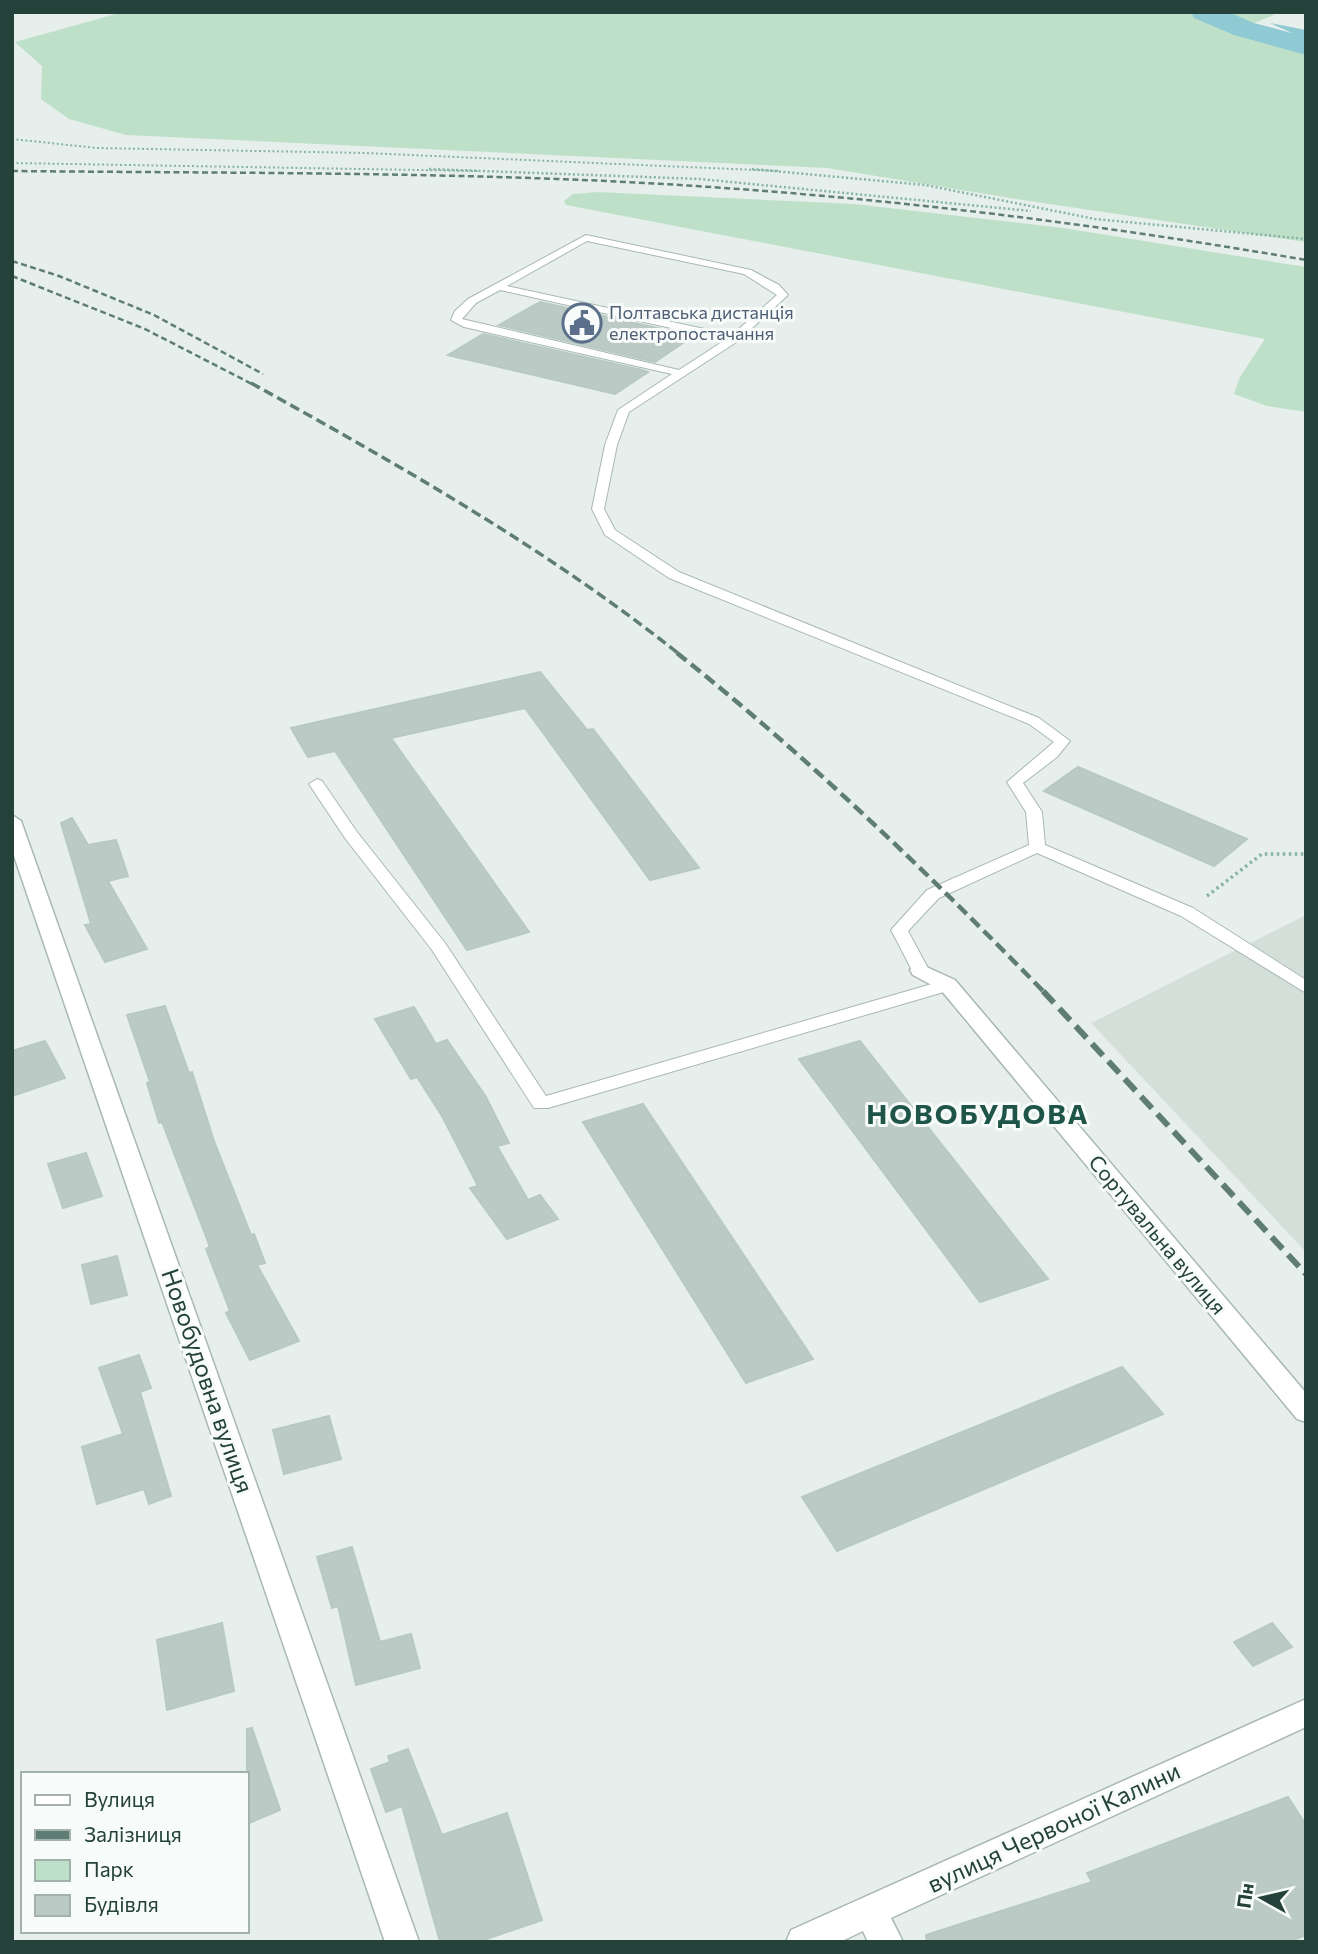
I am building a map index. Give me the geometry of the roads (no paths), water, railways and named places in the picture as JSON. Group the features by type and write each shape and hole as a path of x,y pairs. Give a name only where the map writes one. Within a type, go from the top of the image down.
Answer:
{"street":[{"name":"Новобудовна вулиця","path":"12,821 402,1942"},
{"name":"Сортувальна вулиця","path":"920,970 948,985 1306,1412"},
{"name":"вулиця Червоної Калини","path":"803,1942 1306,1712"},
{"path":"870,1912 886,1942"}],"lane":[{"path":"680,373 456,320 459,313 472,301 586,238 747,272 775,287 783,295 734,339 624,410 611,445 598,509 610,533 674,575 1034,721 1063,741 1052,754 1015,782 1034,812 1037,847"},
{"path":"499,287 734,339"},
{"path":"317,784 351,835 439,947 541,1104 948,985"},
{"path":"920,970 899,930 933,894 1037,847 1187,912 1306,989"}],"water":[{"path":"1270,23 1306,30 1306,54 1275,45 1241,28 1292,33"}],"waterway":[{"path":"1204,12 1244,29 1306,46"}],"railway":[{"path":"12,171 458,176 606,181 782,192 1045,220 1306,260"},
{"path":"12,261 59,276 154,315 263,374"},
{"path":"12,276 145,329 254,385"},
{"path":"251,383 417,477 525,544 679,654"},
{"path":"677,653 773,733 866,817 1045,993"},
{"path":"1043,991 1306,1274"}],"place":[{"name":"Полтавська дистанція електропостачання","path":"582,323"}],"district":[{"name":"НОВОБУДОВА","path":"978,1114"}]}
